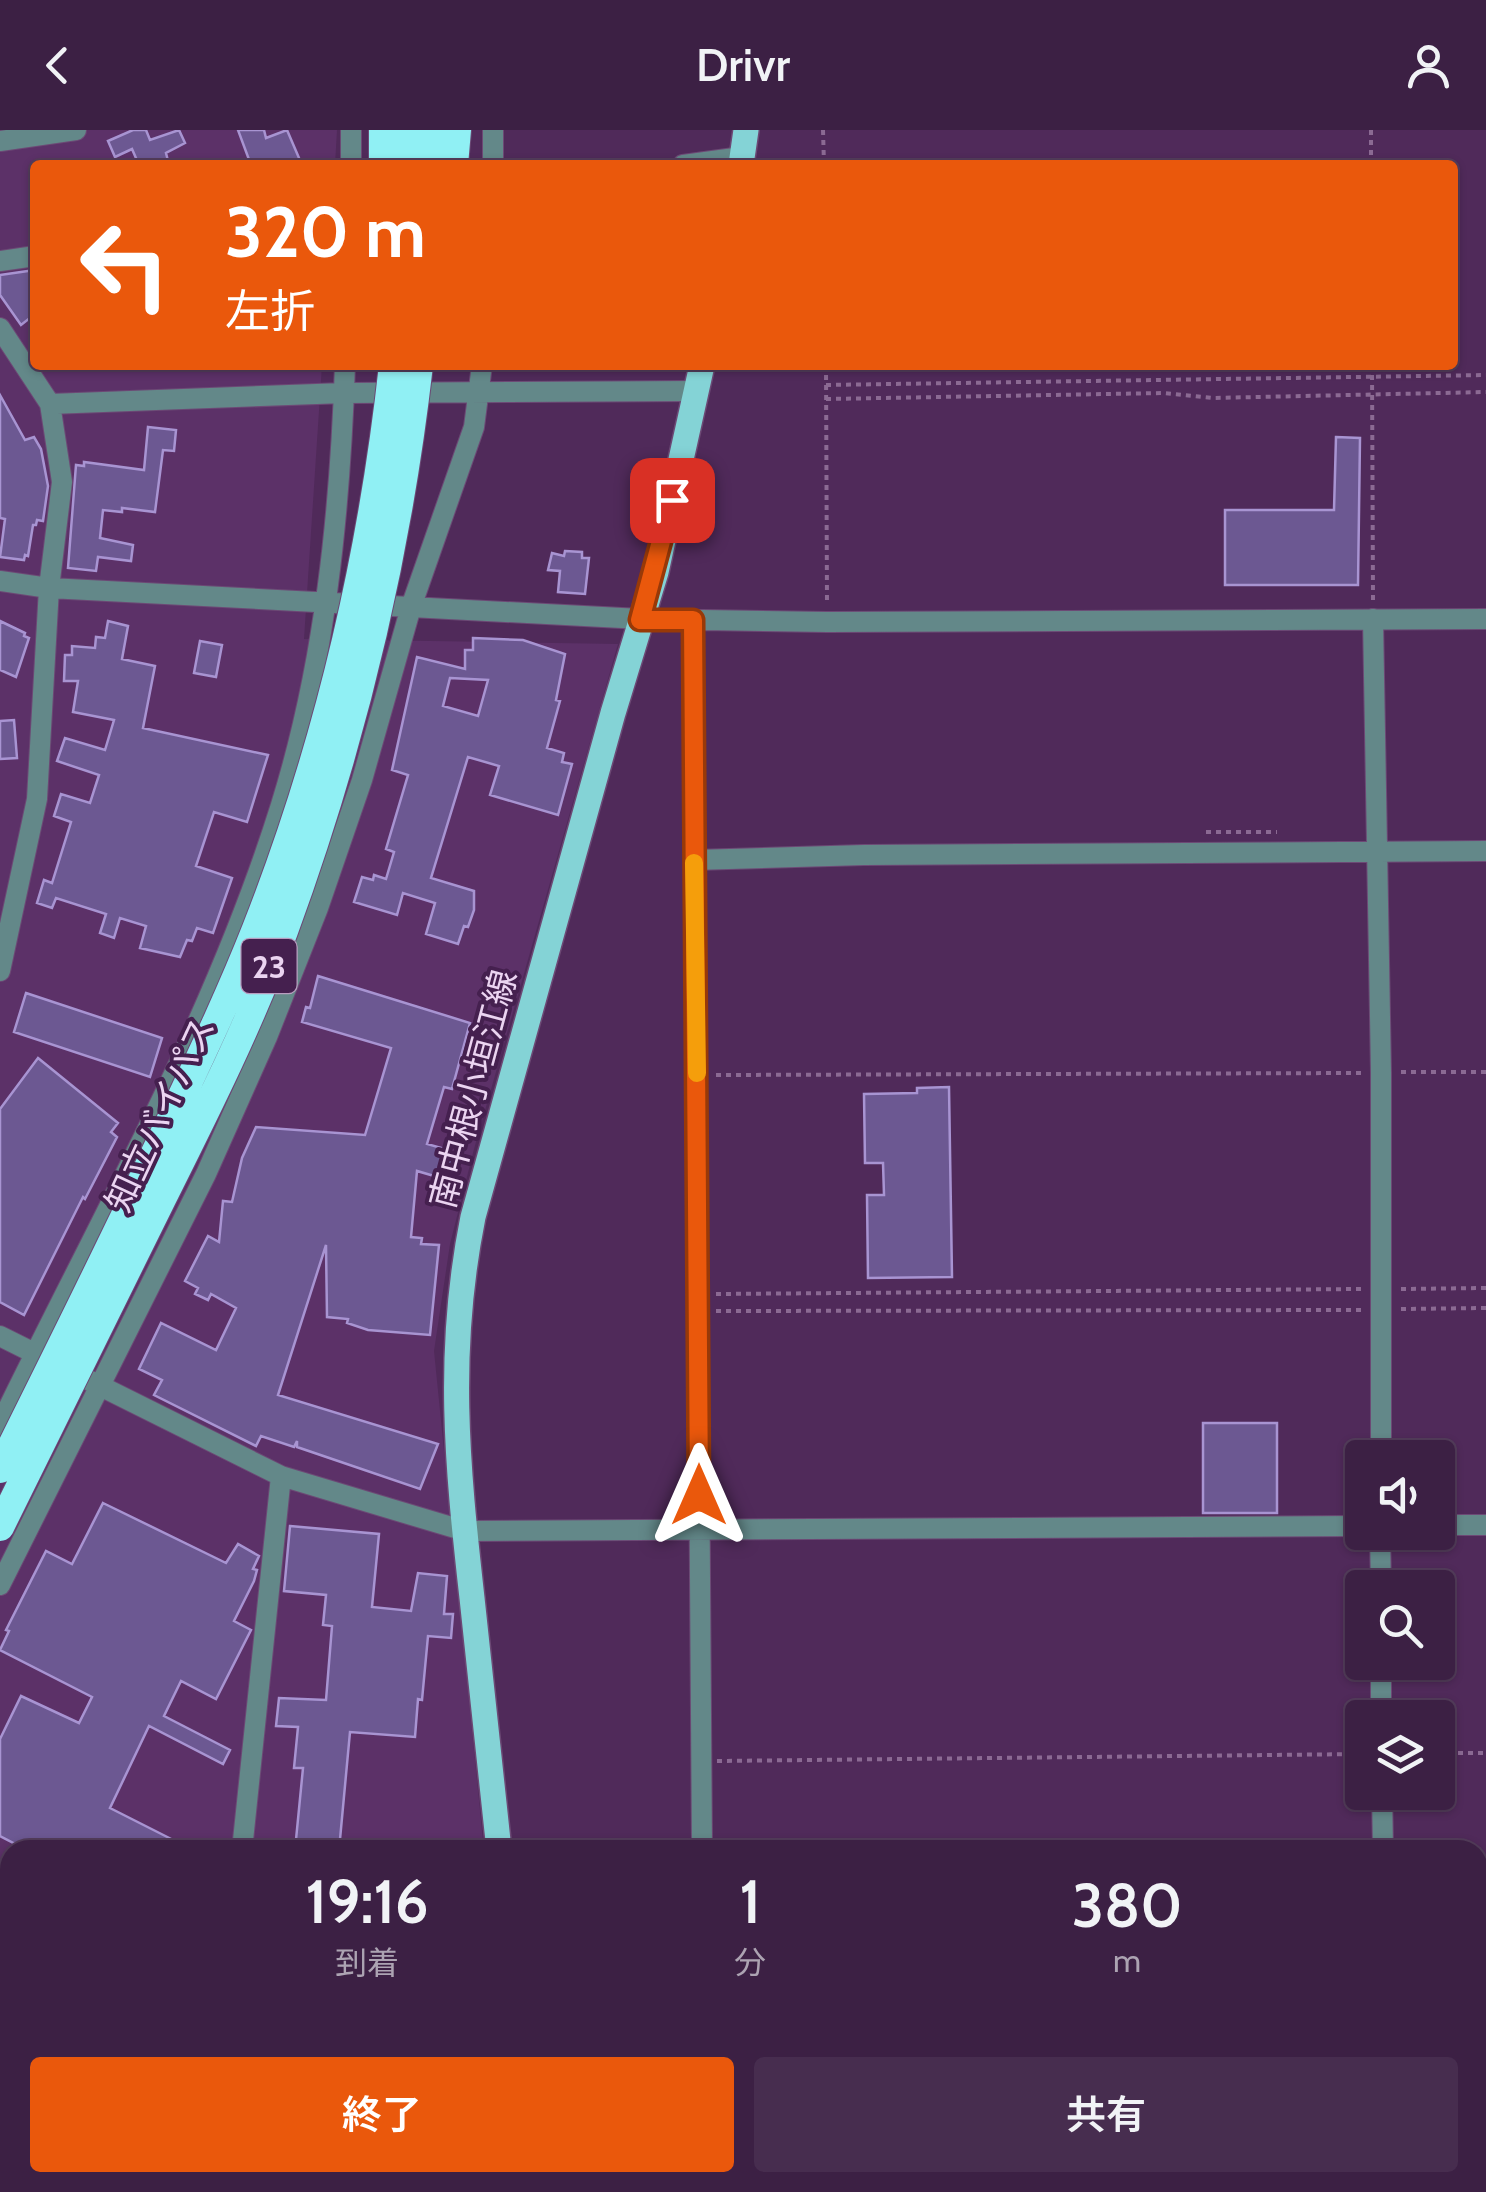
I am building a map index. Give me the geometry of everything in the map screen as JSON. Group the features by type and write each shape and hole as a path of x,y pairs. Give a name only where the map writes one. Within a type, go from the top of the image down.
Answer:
{"highway":[{"path":"382,130 383,160"},
{"path":"406,130 406,160"},
{"path":"433,130 434,160"},
{"path":"454,160 457,130"},
{"name":"23","path":"365,562 380,370"},
{"name":"23","path":"365,562 392,370"},
{"name":"知立バイパス","path":"0,1527 204,1114 268,968 312,848 372,644 399,510 418,370"},
{"name":"23","path":"372,644 400,564 418,494 434,370"},
{"name":"知立バイパス","path":"0,1469 134,1197 256,928 312,762 365,562"}],"main road":[{"path":"742,160 746,130"},
{"name":"南中根小垣江線","path":"498,1840 464,1531 455,1372 464,1260 483,1180 656,572 699,378"}],"street":[{"path":"0,141 76,130"},
{"path":"350,130 351,160"},
{"path":"492,160 493,130"},
{"path":"0,261 30,257"},
{"path":"0,328 50,404 62,482 48,588 37,799 0,971"},
{"path":"0,1424 132,1165 188,1044 251,893 286,787 328,602 346,370"},
{"path":"0,1585 206,1174 267,1037 318,908 362,780 411,607 474,428 481,370"},
{"path":"50,404 479,392 699,378"},
{"path":"0,581 48,588 640,620 1486,619"},
{"path":"1373,619 1381,1073 1381,1440"},
{"path":"693,620 702,1840"},
{"path":"694,860 847,855 1486,851"},
{"path":"0,1336 281,1476 464,1531 1345,1526"},
{"path":"243,1840 281,1476"},
{"path":"1455,1526 1486,1525"},
{"path":"1382,1810 1383,1840"}],"path":[{"path":"823,130 824,160"},
{"path":"1371,130 1371,160"},
{"path":"826,370 827,622"},
{"path":"1372,370 1373,619"},
{"path":"826,385 1486,375"},
{"path":"826,399 1164,393 1212,398 1486,392"},
{"path":"697,1075 1486,1072"},
{"path":"699,1302 1382,1300 1486,1288"},
{"path":"699,1302 1382,1300 1486,1308"},
{"path":"1455,1753 1486,1753"},
{"path":"702,1761 1345,1754"}],"shaded area":[{"path":"0,130 337,130 335,160 30,160 30,370 322,370 304,639 618,644 474,1149 450,1244 434,1351 483,1840 0,1840"}],"building":[{"path":"133,130 146,130 150,140 179,130 185,143 166,153 168,160 137,160 132,149 115,157 108,141"},
{"path":"238,130 264,130 266,138 287,130 300,160 249,160"},
{"path":"30,271 30,318 21,325 0,295 0,275"},
{"path":"0,395 25,440 34,437 41,449 48,486 43,521 37,520 33,525 24,560 0,557 5,519 0,518"},
{"path":"148,427 176,430 174,451 163,450 155,512 103,510 100,538 133,545 131,561 98,557 96,571 68,568 76,465 84,466 84,462 144,470"},
{"path":"1336,437 1360,438 1358,585 1225,585 1225,510 1334,510"},
{"path":"565,551 582,552 582,558 589,558 585,594 558,592 560,571 548,570 552,553 564,556"},
{"path":"0,621 29,638 16,677 0,670"},
{"path":"108,621 128,626 122,659 155,666 143,728 268,755 247,822 214,812 196,866 232,878 213,933 197,928 180,957 140,948 146,926 120,918 114,938 100,933 106,914 56,898 52,908 37,903 44,880 52,883 71,822 54,816 61,794 90,803 99,775 57,761 65,738 105,750 114,720 73,712 78,681 64,681 65,655 72,655 72,646 95,648 96,637 105,638"},
{"path":"473,638 523,640 565,654 556,700 560,701 547,748 564,753 562,762 572,764 558,815 490,795 499,766 468,757 431,878 474,891 474,910 458,944 426,934 435,903 403,893 397,915 354,902 362,877 386,879 394,852 386,849 408,775 392,770 417,657 465,669 465,650 473,650","holes":["450,678 488,680 478,716 443,706"]},
{"path":"200,641 222,645 216,677 194,673"},
{"path":"14,720 17,758 0,759 0,721"},
{"path":"318,976 470,1023 452,1089 444,1087 427,1144 445,1149 443,1154 458,1159 451,1181 417,1171 411,1237 422,1238 421,1244 439,1245 430,1335 368,1330 347,1323 348,1319 327,1317 326,1245 278,1395 438,1444 420,1489 297,1447 297,1441 294,1447 261,1436 256,1446 154,1395 162,1380 139,1369 161,1323 216,1350 236,1308 211,1294 208,1300 195,1294 198,1288 185,1281 208,1236 219,1242 223,1201 232,1202 242,1158 256,1127 365,1135 391,1048 302,1022"},
{"path":"26,993 162,1038 150,1077 14,1032"},
{"path":"38,1058 118,1123 111,1132 117,1137 24,1315 0,1302 0,1109"},
{"path":"949,1087 952,1277 868,1278 867,1195 884,1195 883,1163 865,1163 864,1094 917,1093 917,1088"},
{"path":"1203,1423 1277,1423 1277,1513 1203,1513"},
{"path":"103,1503 226,1563 238,1544 259,1556 253,1569 257,1570 254,1581 234,1621 251,1630 216,1699 181,1681 164,1716 230,1750 223,1764 149,1726 110,1808 173,1840 8,1840 0,1836 0,1739 21,1696 79,1723 92,1697 0,1650 46,1551 72,1564"},
{"path":"290,1526 379,1534 372,1607 411,1611 418,1573 447,1576 444,1614 453,1614 451,1638 428,1636 415,1737 350,1732 340,1840 296,1840 303,1768 294,1768 298,1727 276,1726 279,1698 326,1700 332,1626 323,1625 326,1595 284,1591"}],"slow traffic":[{"path":"694,863 697,1073"}],"route":[{"path":"672,500 656,572 640,620 693,620 699,1495"}]}
